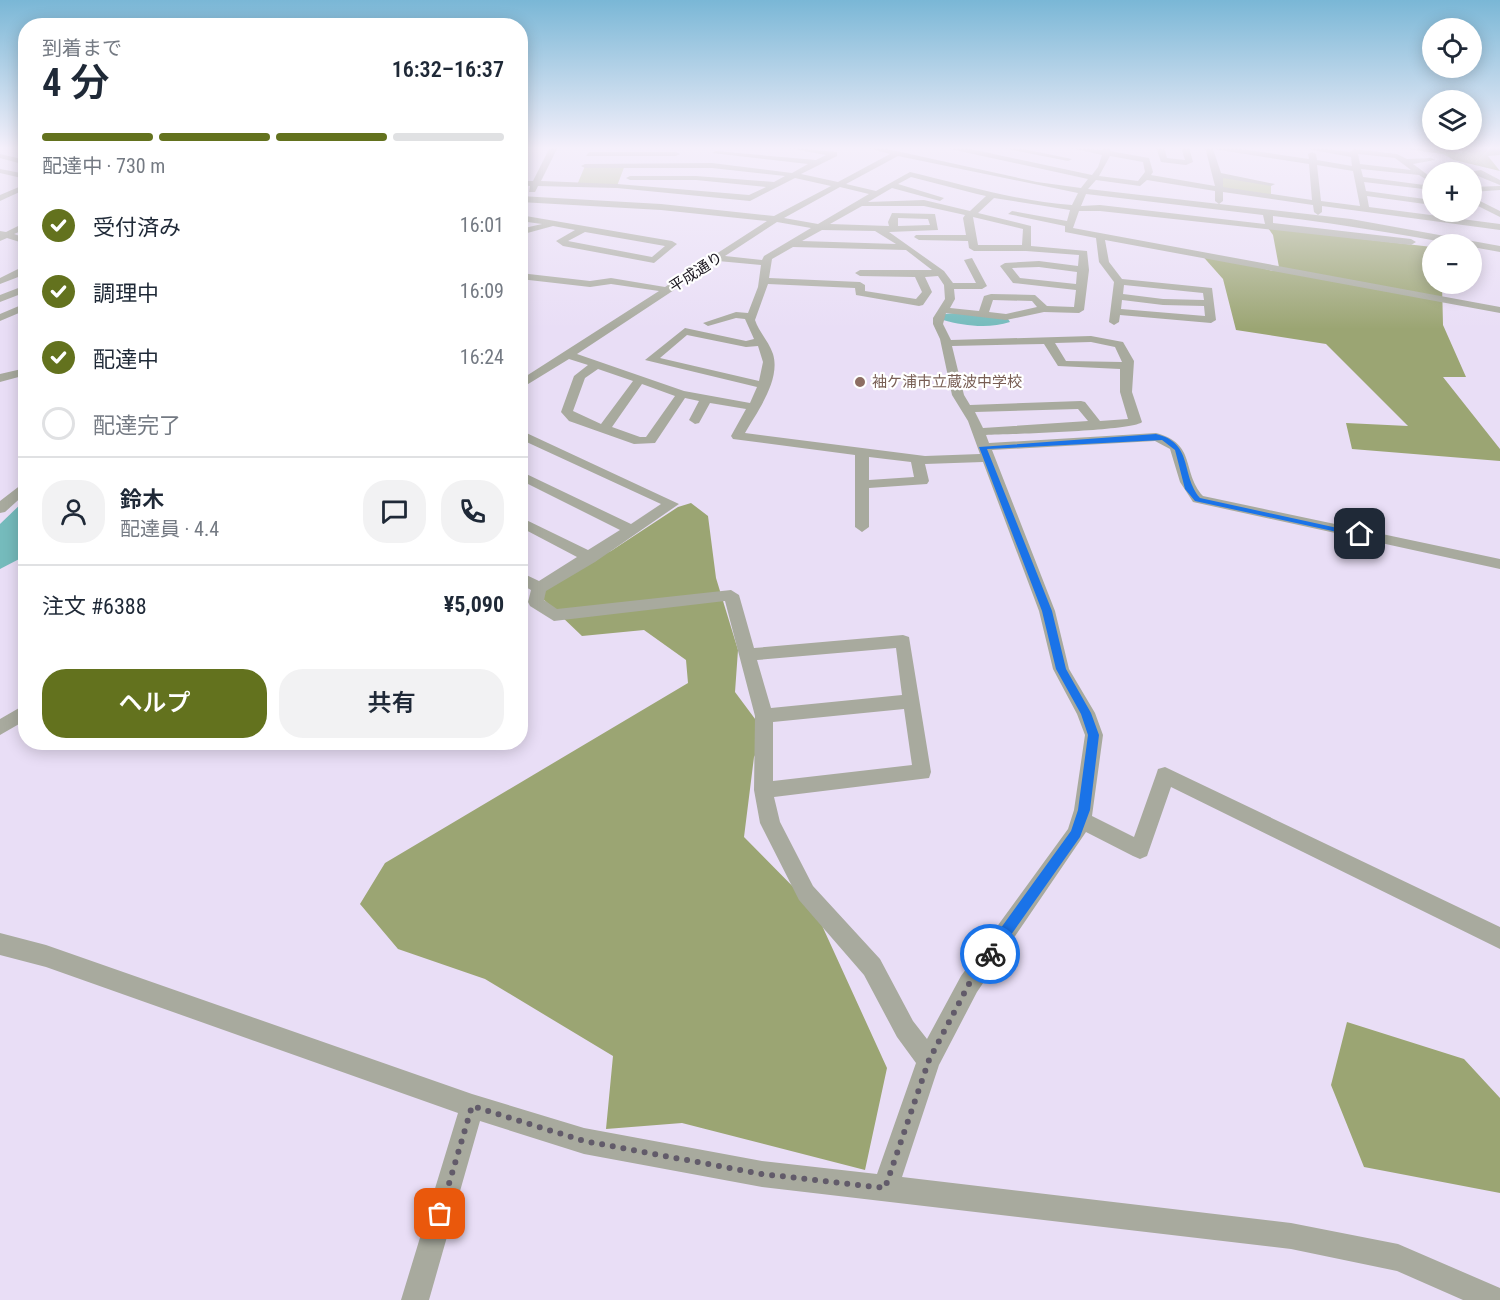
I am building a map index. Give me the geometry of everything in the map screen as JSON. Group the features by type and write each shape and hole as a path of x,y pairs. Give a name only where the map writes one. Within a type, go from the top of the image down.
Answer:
{"street":[{"path":"637,208 819,227 973,238"},
{"name":"平成通り","path":"528,373 768,220 791,208"},
{"path":"850,208 773,255 766,263 764,281 751,316 752,328 769,360 754,407 737,436 917,459 1098,426 1136,422 1125,394 1128,361 1119,344 1091,339 946,343"},
{"path":"942,208 1028,228 1026,248"},
{"path":"943,309 983,315 1013,316 1044,309 1079,310 1084,253 1026,248 974,249 967,219 976,208 1070,224"},
{"path":"1068,208 1100,208 1269,227 1270,225 1422,245"},
{"path":"1224,208 1422,234"},
{"path":"1317,208 1320,219"},
{"path":"1370,208 1422,215"},
{"path":"1076,209 1068,230 1500,310"},
{"path":"1266,213 1270,225"},
{"path":"528,219 672,244 654,260 561,241 583,229"},
{"name":"平成通り","path":"528,381 717,258 768,220"},
{"path":"1467,222 1500,227"},
{"path":"528,230 552,224"},
{"path":"3,235 18,228"},
{"path":"885,1188 929,1060 969,984 1076,833 1081,820 1094,735 1086,713 1061,669 1047,611 967,409 958,394 946,343 938,324 943,309 950,299 945,280 889,231"},
{"path":"3,235 18,239"},
{"path":"1100,235 1104,262 1119,282 1115,317 1211,320 1208,290 1119,282"},
{"path":"793,244 908,247"},
{"path":"1482,245 1500,249"},
{"path":"1482,254 1500,257"},
{"path":"717,258 766,263"},
{"path":"919,274 927,292 920,303 860,293 860,268 919,274 982,286 969,260"},
{"path":"1082,288 1017,281 1005,266 1039,264 1084,270"},
{"path":"0,282 18,274"},
{"path":"528,277 590,284 611,281 661,288"},
{"path":"764,281 860,285"},
{"path":"0,298 18,291"},
{"path":"1117,296 1163,302 1209,303"},
{"path":"983,315 988,298 992,297 1035,298 1044,309"},
{"path":"0,308 13,312"},
{"path":"0,318 18,310"},
{"path":"708,323 736,315 751,316"},
{"path":"759,342 746,344 685,331 651,360 762,385"},
{"path":"1047,340 1062,364 1126,366"},
{"path":"569,355 682,394 754,407"},
{"path":"597,364 580,376 567,412 573,418 639,441 650,440 682,394"},
{"path":"0,378 18,373"},
{"path":"604,429 640,380"},
{"path":"695,420 706,398"},
{"path":"967,409 1081,405 1098,426"},
{"path":"982,446 1156,437 1165,439 1178,449 1189,489 1198,500 1500,564"},
{"path":"528,438 672,504 590,558 539,588 536,602 554,615 731,595 764,716 763,790 770,823 806,894 872,967 905,1029 929,1060"},
{"path":"862,452 862,527"},
{"path":"862,484 922,481 917,459"},
{"path":"528,479 632,530"},
{"path":"0,509 18,492"},
{"path":"528,525 590,558"},
{"path":"528,582 539,588"},
{"path":"747,655 903,641 922,772 763,790"},
{"path":"764,716 912,701"},
{"path":"0,714 18,703"},
{"path":"0,728 18,716"},
{"path":"1081,820 1140,850 1165,776 1500,938"},
{"path":"0,944 46,956 472,1106 584,1141 762,1174 1291,1236 1343,1245 1398,1258 1496,1300"},
{"path":"415,1300 472,1106"}],"shaded area":[{"path":"1268,228 1422,246 1422,294 1442,294 1443,325 1466,377 1443,377 1500,449 1500,461 1352,449 1346,423 1408,426 1326,344 1236,330 1223,279 1199,252 1273,271 1279,267 1273,235"},
{"path":"955,313 1008,319 1010,322 977,326 943,320 944,314"},
{"path":"691,503 708,516 716,578 738,650 735,692 767,735 754,757 744,837 814,908 887,1068 865,1170 682,1123 606,1129 613,1056 485,979 398,949 360,904 385,863 688,683 686,660 644,630 582,636 538,594 572,568 611,551 678,507"},
{"path":"18,507 18,560 0,569 0,524"},
{"path":"1347,1022 1464,1059 1500,1098 1500,1193 1364,1167 1331,1085"}],"way so far":[{"path":"440,1214 472,1106 584,1141 762,1174 885,1188 929,1060 969,984 990,954"}],"place":[{"name":"袖ケ浦市立蔵波中学校","path":"860,382"}],"route":[{"path":"990,954 1076,833 1084,810 1094,735 1086,713 1061,669 1047,611 1017,540 983,447 1156,437 1165,439 1174,443 1178,449 1189,489 1198,500 1360,534"}]}
